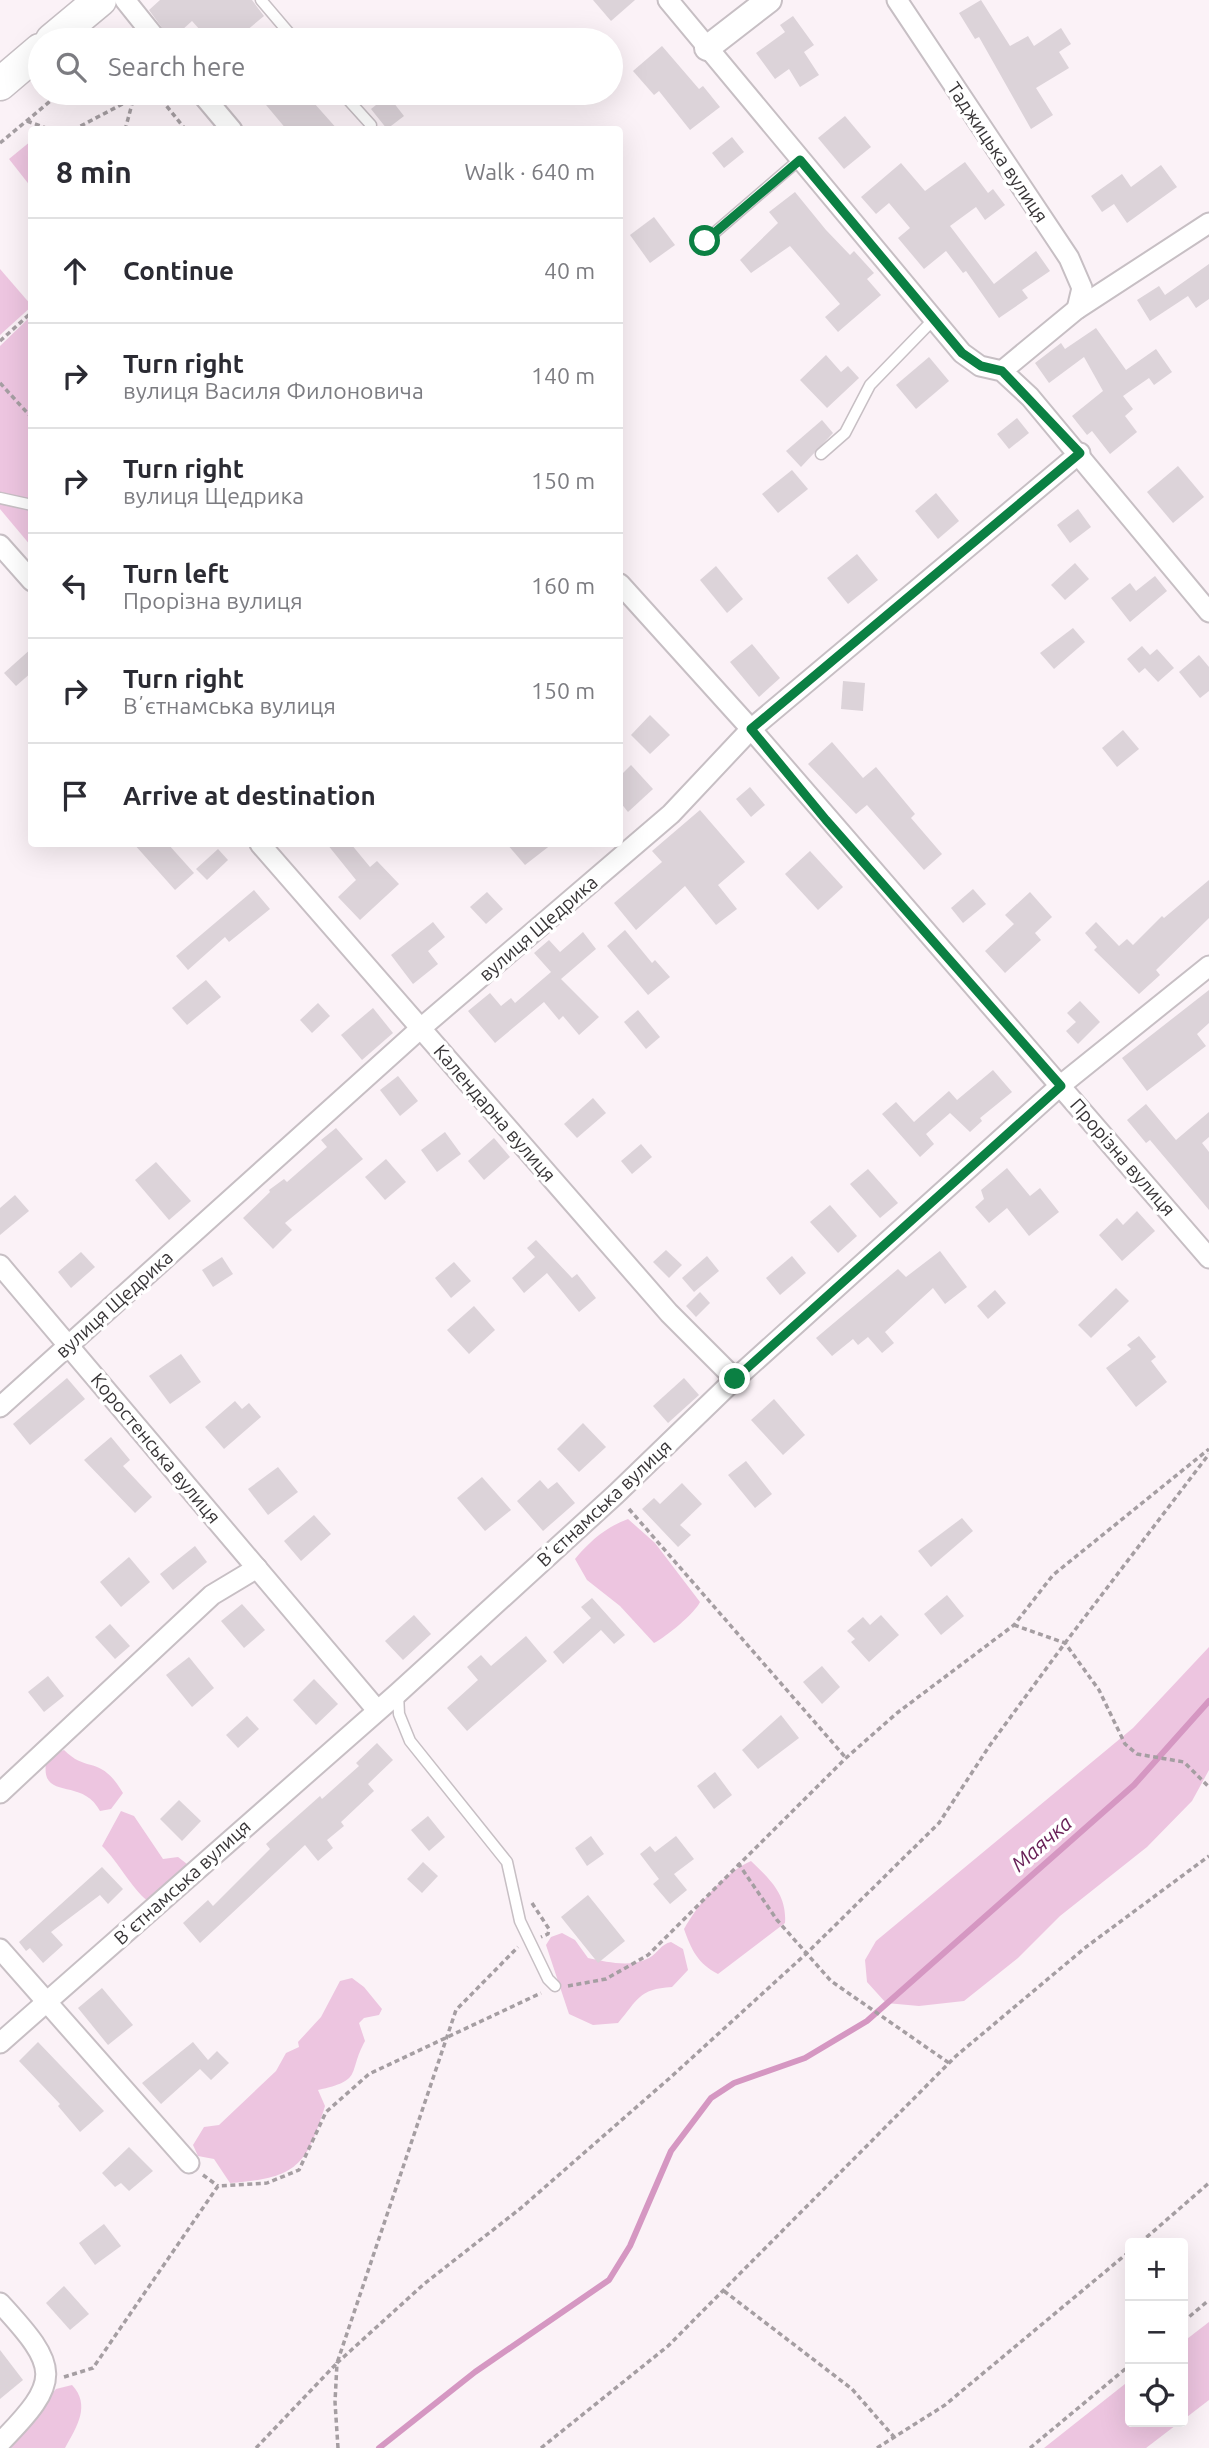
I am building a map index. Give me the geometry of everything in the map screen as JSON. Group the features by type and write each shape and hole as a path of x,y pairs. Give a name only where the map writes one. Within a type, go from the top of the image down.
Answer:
{"main road":[{"path":"66,28 100,0"},
{"path":"0,84 28,60"}],"street":[{"path":"125,0 147,28"},
{"path":"668,0 962,353 981,366 1002,371 1080,453 1209,612"},
{"path":"707,48 769,0"},
{"name":"Таджицька вулиця","path":"897,0 1069,258 1082,288 1077,309"},
{"path":"211,105 229,126"},
{"path":"1002,371 1077,309 1209,223"},
{"name":"вулиця Щедрика","path":"0,1407 421,1028 670,814 751,729 1080,453"},
{"path":"0,544 28,576"},
{"name":"Прорізна вулиця","path":"623,587 751,729 826,820 1209,1258"},
{"name":"Календарна вулиця","path":"263,847 669,1313 735,1379"},
{"name":"Вʼєтнамська вулиця","path":"0,2043 398,1693 616,1494 735,1379 1061,1086 1209,966"},
{"name":"Коростенська вулиця","path":"0,1265 377,1710"},
{"path":"0,1793 212,1595 257,1568"},
{"path":"0,1949 189,2163"},
{"path":"0,2303 35,2340 48,2380 42,2396 0,2443"}],"lane":[{"path":"261,0 285,28"},
{"path":"353,105 371,125"},
{"path":"705,241 800,160"},
{"path":"821,454 845,433 870,385 934,320"},
{"path":"0,498 28,504"},
{"path":"398,1693 399,1714 410,1741 507,1861 520,1921 548,1979 555,1986"}],"path":[{"path":"0,143 45,105"},
{"path":"81,126 121,105"},
{"path":"126,126 131,105"},
{"path":"166,105 183,126"},
{"path":"26,121 40,126"},
{"path":"0,341 28,316"},
{"path":"0,383 28,414"},
{"path":"48,2380 80,2374 93,2368 218,2186 267,2183 299,2170 326,2112 369,2074 555,1986 576,1986 606,1979 648,1955 846,1758 897,1713 1014,1625 1053,1575 1209,1451"},
{"path":"256,2448 337,2363 424,2284 522,2208 808,1952 939,1823 990,1745 1209,1451"},
{"path":"616,1494 846,1758"},
{"path":"1014,1625 1065,1643 1098,1690 1125,1744 1137,1754 1184,1762 1209,1787"},
{"path":"541,2448 668,2346 949,2063 1086,1947 1209,1856"},
{"path":"738,1863 777,1920 831,1981 949,2063"},
{"path":"338,2448 335,2402 337,2363 456,2010 516,1952 520,1921"},
{"path":"1146,2238 1209,2183"},
{"path":"877,2448 945,2406 1125,2255"},
{"path":"724,2291 852,2389 894,2437"},
{"path":"1188,2318 1209,2300"},
{"path":"1030,2448 1125,2369"}],"shaded area":[{"path":"28,143 28,183 9,159"},
{"path":"0,269 28,301 28,310 0,335"},
{"path":"28,319 28,542 0,509 0,346"},
{"path":"628,1519 655,1543 700,1602 680,1624 654,1643 620,1606 587,1580 575,1559 599,1535"},
{"path":"1209,1647 1209,1770 1192,1801 1147,1847 1060,1916 1018,1958 964,2001 919,2006 886,2003 867,1982 865,1960 876,1941 1133,1728"},
{"path":"64,1750 72,1757 101,1769 115,1781 123,1793 111,1809 100,1811 92,1800 82,1794 54,1785 48,1780 47,1757"},
{"path":"121,1811 134,1816 163,1859 178,1857 187,1864 181,1876 150,1902 138,1892 102,1846"},
{"path":"751,1861 780,1896 785,1923 718,1974 705,1966 696,1955 684,1929 713,1890 731,1873"},
{"path":"562,1933 575,1940 588,1958 619,1963 642,1961 671,1942 683,1949 688,1970 672,1987 645,1993 618,2023 593,2025 569,2014 546,1945 551,1937"},
{"path":"352,1978 364,1987 382,2009 379,2015 364,2018 359,2023 365,2041 352,2074 342,2083 318,2090 325,2106 304,2156 284,2173 270,2178 230,2183 214,2159 198,2156 193,2145 204,2127 219,2125 276,2071 286,2053 299,2047 298,2042 321,2017 340,1981"},
{"path":"1209,2322 1209,2400 1188,2416 1188,2364 1188,2338"},
{"path":"1125,2384 1125,2427 1173,2427 1146,2448 1044,2448"},
{"path":"72,2385 81,2400 81,2408 77,2424 65,2448 11,2448 14,2439 56,2389"}],"building":[{"path":"160,0 252,0 264,16 250,28 198,28 192,21 184,28 162,28 149,10"},
{"path":"593,0 635,0 611,21"},
{"path":"981,0 1010,46 1028,36 1034,46 1061,28 1071,44 1059,52 1069,68 1036,88 1053,115 1031,129 979,37 975,39 959,13"},
{"path":"793,16 814,45 804,52 819,75 800,87 789,69 775,79 756,53 785,32 780,25"},
{"path":"662,46 699,89 703,86 720,107 690,130 659,91 654,95 633,71"},
{"path":"266,105 316,105 334,126 284,126"},
{"path":"376,105 395,105 404,116 391,126 385,126 371,109"},
{"path":"845,116 871,147 844,169 818,138"},
{"path":"732,137 744,152 724,168 712,153"},
{"path":"965,162 988,193 993,189 1005,205 985,220 976,207 950,226 994,284 1036,251 1050,271 1022,290 1028,298 999,318 966,271 963,273 946,251 924,269 898,238 910,228 889,203 876,214 861,197 901,163 925,191"},
{"path":"1161,165 1177,187 1127,223 1114,204 1102,212 1091,196 1122,174 1131,187"},
{"path":"795,192 850,255 854,251 874,273 867,279 881,295 838,332 825,317 840,304 790,246 751,273 740,260 778,223 769,212"},
{"path":"654,217 675,245 650,263 630,235"},
{"path":"1209,264 1209,299 1196,308 1188,296 1150,321 1137,300 1159,286 1165,295"},
{"path":"1096,328 1126,370 1156,349 1172,372 1154,385 1149,378 1123,396 1133,409 1125,416 1137,432 1110,454 1092,431 1087,435 1072,416 1103,391 1084,357 1049,383 1035,363 1061,343 1065,349"},
{"path":"826,355 841,372 848,366 859,378 827,408 800,380"},
{"path":"929,357 949,381 916,409 896,385"},
{"path":"1017,418 1029,433 1009,449 997,434"},
{"path":"822,420 833,433 801,467 786,451"},
{"path":"1178,466 1204,497 1173,523 1147,492"},
{"path":"792,470 808,489 778,513 762,494"},
{"path":"936,493 959,521 938,539 915,511"},
{"path":"1078,509 1091,527 1070,543 1057,525"},
{"path":"857,554 878,580 848,604 827,578"},
{"path":"1075,563 1089,579 1065,600 1051,585"},
{"path":"716,566 743,599 727,613 700,580"},
{"path":"1155,576 1167,591 1130,622 1111,598 1130,583 1136,591"},
{"path":"1073,628 1085,642 1054,669 1040,653"},
{"path":"752,644 780,678 759,697 730,662"},
{"path":"1142,646 1150,655 1157,649 1174,668 1158,682 1145,668 1139,673 1127,659"},
{"path":"28,652 28,676 16,686 4,673"},
{"path":"1199,655 1209,667 1209,691 1200,698 1179,672"},
{"path":"843,681 865,683 863,711 841,709"},
{"path":"650,715 670,735 650,754 631,735"},
{"path":"1123,730 1139,749 1117,767 1102,748"},
{"path":"832,742 863,778 876,767 915,814 911,818 942,854 924,870 867,805 856,814 808,764"},
{"path":"631,765 653,789 628,812 623,806 623,773"},
{"path":"750,787 765,805 751,817 736,799"},
{"path":"700,810 745,862 718,885 737,909 716,925 685,886 636,930 614,903 662,862 652,851"},
{"path":"137,847 171,847 194,873 175,890"},
{"path":"329,847 353,847 370,867 377,861 399,884 360,920 338,897 356,880"},
{"path":"510,847 548,847 525,865"},
{"path":"218,849 228,860 207,880 196,869"},
{"path":"810,851 843,887 818,910 785,874"},
{"path":"1209,880 1209,918 1156,970 1160,975 1139,994 1094,950 1097,947 1085,933 1096,922 1119,946 1127,939 1133,945 1162,916 1164,918"},
{"path":"973,889 986,904 963,923 951,908"},
{"path":"254,890 270,909 229,942 225,937 188,970 176,956"},
{"path":"487,892 503,909 486,924 470,907"},
{"path":"1030,892 1052,917 1035,933 1041,940 1005,973 985,951 1014,924 1005,915"},
{"path":"433,922 445,937 428,951 438,964 413,984 391,955"},
{"path":"625,930 652,963 655,960 670,977 648,995 607,946"},
{"path":"583,932 596,949 561,979 599,1017 579,1035 563,1016 559,1020 544,1002 495,1043 468,1011 490,993 501,1006 511,998 515,1003 551,972 534,953 549,940 560,952"},
{"path":"206,980 221,997 187,1025 172,1008"},
{"path":"1209,990 1209,1023 1197,1034 1206,1046 1147,1091 1122,1058"},
{"path":"1080,1001 1100,1022 1078,1044 1066,1031 1076,1022 1067,1013"},
{"path":"318,1003 330,1016 312,1033 300,1020"},
{"path":"373,1008 393,1033 362,1060 341,1035"},
{"path":"638,1010 660,1037 646,1049 624,1022"},
{"path":"993,1070 1012,1092 980,1118 982,1121 970,1132 950,1113 926,1134 934,1144 920,1157 882,1114 896,1102 914,1122 949,1091 957,1100"},
{"path":"398,1076 418,1101 400,1116 380,1090"},
{"path":"593,1098 606,1113 577,1138 564,1124"},
{"path":"1146,1104 1176,1140 1209,1112 1209,1137 1202,1143 1209,1152 1209,1210 1150,1140 1146,1143 1127,1120"},
{"path":"336,1128 363,1159 285,1223 292,1230 273,1249 243,1218 269,1190 284,1179 287,1182 327,1147 321,1140"},
{"path":"445,1132 461,1154 437,1172 421,1150"},
{"path":"494,1138 510,1157 484,1180 468,1161"},
{"path":"641,1144 652,1157 632,1174 621,1161"},
{"path":"386,1159 406,1182 385,1200 365,1177"},
{"path":"156,1162 191,1201 169,1220 135,1180"},
{"path":"1007,1168 1030,1196 1040,1188 1059,1212 1029,1236 1007,1208 989,1223 975,1207 984,1199 981,1190"},
{"path":"868,1169 898,1203 880,1218 850,1184"},
{"path":"15,1195 29,1211 0,1235 0,1208"},
{"path":"830,1205 857,1236 838,1253 810,1222"},
{"path":"1137,1211 1155,1231 1122,1261 1099,1235 1117,1218 1123,1225"},
{"path":"536,1240 572,1278 577,1274 596,1298 579,1312 547,1273 524,1293 512,1278 535,1257 527,1248"},
{"path":"666,1250 682,1265 669,1278 653,1262"},
{"path":"940,1251 967,1287 945,1304 933,1288 885,1332 894,1343 882,1353 868,1337 858,1345 853,1339 832,1356 816,1338 898,1269 906,1277"},
{"path":"81,1252 95,1267 71,1288 58,1272"},
{"path":"707,1256 719,1271 694,1292 682,1278"},
{"path":"792,1256 806,1273 780,1295 766,1278"},
{"path":"222,1257 233,1274 213,1287 202,1270"},
{"path":"454,1262 471,1281 451,1298 435,1278"},
{"path":"1116,1288 1129,1301 1091,1338 1078,1325"},
{"path":"995,1290 1006,1303 988,1319 977,1306"},
{"path":"700,1292 710,1303 696,1317 686,1306"},
{"path":"474,1306 495,1330 469,1354 447,1330"},
{"path":"1139,1336 1156,1357 1151,1361 1167,1382 1136,1407 1106,1368 1131,1349 1127,1345"},
{"path":"181,1354 201,1382 170,1404 149,1376"},
{"path":"67,1378 85,1399 30,1445 13,1424"},
{"path":"684,1378 699,1395 668,1423 653,1406"},
{"path":"774,1399 805,1435 783,1455 751,1420"},
{"path":"235,1401 242,1409 249,1403 261,1417 224,1449 205,1427"},
{"path":"583,1423 606,1447 579,1472 557,1449"},
{"path":"111,1437 130,1460 123,1466 152,1497 135,1513 84,1460"},
{"path":"746,1461 772,1494 755,1508 728,1475"},
{"path":"278,1467 298,1492 268,1515 248,1489"},
{"path":"482,1477 511,1510 485,1531 457,1498"},
{"path":"540,1480 548,1489 557,1482 575,1503 543,1531 517,1501"},
{"path":"682,1483 702,1504 680,1525 691,1535 678,1547 642,1509 654,1498 660,1504"},
{"path":"314,1515 331,1534 301,1561 284,1541"},
{"path":"962,1518 973,1531 931,1567 918,1551"},
{"path":"195,1546 207,1562 173,1590 160,1574"},
{"path":"129,1557 150,1582 121,1607 100,1582"},
{"path":"947,1595 964,1616 941,1635 924,1614"},
{"path":"592,1598 625,1635 614,1644 601,1630 563,1664 553,1652 591,1618 581,1607"},
{"path":"242,1604 265,1630 244,1648 221,1621"},
{"path":"414,1615 431,1634 403,1660 385,1641"},
{"path":"881,1615 899,1635 869,1662 851,1642 855,1639 847,1631 863,1617 870,1625"},
{"path":"110,1624 130,1646 115,1659 95,1637"},
{"path":"526,1636 547,1661 467,1731 447,1708 478,1680 467,1667 481,1655 491,1666"},
{"path":"189,1657 214,1688 192,1707 166,1675"},
{"path":"822,1666 840,1687 822,1704 803,1682"},
{"path":"48,1676 64,1696 44,1712 28,1692"},
{"path":"314,1679 338,1704 316,1725 293,1700"},
{"path":"781,1715 799,1738 758,1769 742,1750"},
{"path":"247,1716 259,1729 238,1748 226,1735"},
{"path":"377,1743 393,1760 368,1784 374,1791 341,1822 344,1826 327,1840 333,1848 318,1861 305,1845 200,1943 183,1923 208,1900 213,1906 270,1849 266,1844 359,1766 356,1763"},
{"path":"715,1772 732,1795 714,1809 697,1786"},
{"path":"179,1800 201,1821 182,1841 160,1819"},
{"path":"428,1816 445,1837 429,1851 411,1830"},
{"path":"591,1836 604,1854 587,1866 575,1848"},
{"path":"676,1836 694,1859 674,1874 687,1890 670,1904 653,1884 659,1879 640,1854 650,1846 655,1852"},
{"path":"423,1862 438,1876 422,1893 407,1879"},
{"path":"102,1867 123,1889 108,1904 100,1895 51,1932 63,1945 43,1963 30,1948 26,1951 19,1942"},
{"path":"588,1895 625,1941 598,1963 561,1917"},
{"path":"102,1988 133,2025 108,2045 78,2008"},
{"path":"38,2042 104,2111 80,2132 58,2106 60,2104 19,2061"},
{"path":"193,2042 208,2060 217,2051 229,2063 211,2080 200,2069 161,2104 142,2083"},
{"path":"129,2147 153,2171 129,2191 121,2183 115,2187 102,2173"},
{"path":"104,2224 121,2246 95,2265 79,2243"},
{"path":"64,2286 89,2314 70,2330 46,2303"},
{"path":"0,2350 23,2380 0,2399"}],"waterway":[{"name":"Маячка","path":"379,2448 475,2372 609,2280 630,2246 671,2151 711,2098 734,2083 805,2058 867,2021 1134,1785 1209,1701"}],"route":[{"path":"705,241 800,160 962,353 981,366 1002,371 1030,397 1080,453 751,729 826,820 1061,1086 735,1379"}]}
